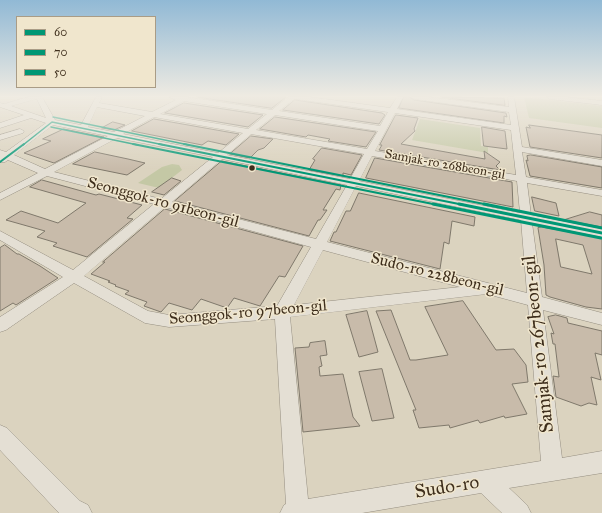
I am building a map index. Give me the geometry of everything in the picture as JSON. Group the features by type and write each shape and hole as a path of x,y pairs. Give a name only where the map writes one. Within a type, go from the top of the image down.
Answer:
{"street":[{"path":"0,126 16,121"},
{"path":"48,121 602,232"},
{"path":"83,129 87,121"},
{"path":"0,197 140,121"},
{"name":"Samjak-ro 268beon-gil","path":"193,121 521,178"},
{"path":"0,326 73,277 263,121"},
{"path":"324,121 382,130"},
{"path":"295,513 282,312 387,121"},
{"path":"464,121 515,128"},
{"name":"Samjak-ro 268beon-gil","path":"514,121 526,217"},
{"path":"3,157 52,122"},
{"path":"0,138 20,131"},
{"path":"517,149 602,163"},
{"name":"Seonggok-ro 91beon-gil","path":"3,157 45,172 319,245"},
{"path":"521,178 602,192"},
{"name":"Samjak-ro 267beon-gil","path":"526,217 553,470"},
{"name":"Seonggok-ro 97beon-gil","path":"0,235 145,317 169,321 282,312 494,289"},
{"name":"Sudo-ro 228beon-gil","path":"319,245 602,318"},
{"path":"0,435 73,511 80,513"},
{"name":"Sudo-ro","path":"295,513 602,462"},
{"path":"484,481 519,513"}],"green space":[{"path":"419,121 433,121 480,128 481,146 488,147 488,153 412,140"},
{"path":"550,121 602,121 602,128"},
{"path":"172,164 179,165 182,170 159,188 138,183 162,167"}],"building":[{"path":"150,121 165,121 239,134 226,145 208,141 202,145 132,131"},
{"path":"212,121 256,121 248,127"},
{"path":"270,121 302,121 376,132 366,147 328,141 330,139 308,135 306,137 260,129"},
{"path":"358,121 381,121 379,124"},
{"path":"393,121 417,121 414,129 415,131 401,144 485,159 484,151 500,162 496,166 500,170 379,150 382,145 380,145"},
{"path":"490,121 504,121 504,123"},
{"path":"113,122 125,125 114,130 102,128"},
{"path":"529,125 602,135 602,158 530,147 526,127 530,128"},
{"path":"482,127 505,131 507,149 484,146"},
{"path":"64,129 104,137 54,163 24,153 51,141 43,139"},
{"path":"251,136 273,139 264,148 258,150 250,158 230,154"},
{"path":"322,148 362,155 351,175 343,173 343,176 309,170 315,160 313,159"},
{"path":"95,152 145,163 127,175 73,164"},
{"path":"531,155 602,167 602,188 530,176 526,160 528,161 527,156"},
{"path":"375,158 512,182 513,207 366,178"},
{"path":"222,161 341,185 340,190 336,189 323,210 327,210 320,220 318,220 309,236 175,201"},
{"path":"172,178 181,181 164,195 152,192"},
{"path":"42,180 96,195 99,194 142,205 127,218 133,219 87,257 53,246 57,243 37,237 45,231 6,220 21,211 58,223 86,203 30,187"},
{"path":"359,193 475,217 474,226 452,221 449,244 444,242 440,269 330,241 346,211 350,211"},
{"path":"532,197 556,203 559,216 535,211"},
{"path":"165,209 303,246 285,277 279,276 260,306 234,298 227,308 201,299 192,310 169,303 161,312 144,306 147,302 125,294 129,291 108,282 110,281 91,274"},
{"path":"590,212 602,215 602,227 564,220"},
{"path":"542,227 602,238 602,309 586,307 546,295 544,265 538,228","holes":["556,239 583,245 592,274 561,267"]},
{"path":"5,245 17,254 40,266 58,278 16,305 13,303 0,311 0,248"},
{"path":"463,301 496,350 514,349 526,365 528,382 512,384 527,414 505,418 504,416 480,423 478,420 450,428 449,425 419,428 413,410 416,410 376,311 391,310 410,360 416,360 448,355 425,307"},
{"path":"367,311 378,352 359,357 346,315"},
{"path":"556,315 567,318 568,323 602,331 602,355 595,353 601,380 591,377 597,405 589,403 581,406 556,397 553,376 559,377 555,344 553,344 551,333 554,334 548,317"},
{"path":"325,341 327,355 320,356 322,366 319,367 320,376 343,374 353,417 360,426 303,432 295,348 309,347 310,343"},
{"path":"382,369 394,418 372,421 359,372"}],"transit line":[{"name":"50","path":"72,121 602,228"},
{"name":"60","path":"52,122 602,233"},
{"name":"60","path":"0,162 52,122"},
{"name":"70","path":"51,127 601,238"}]}
